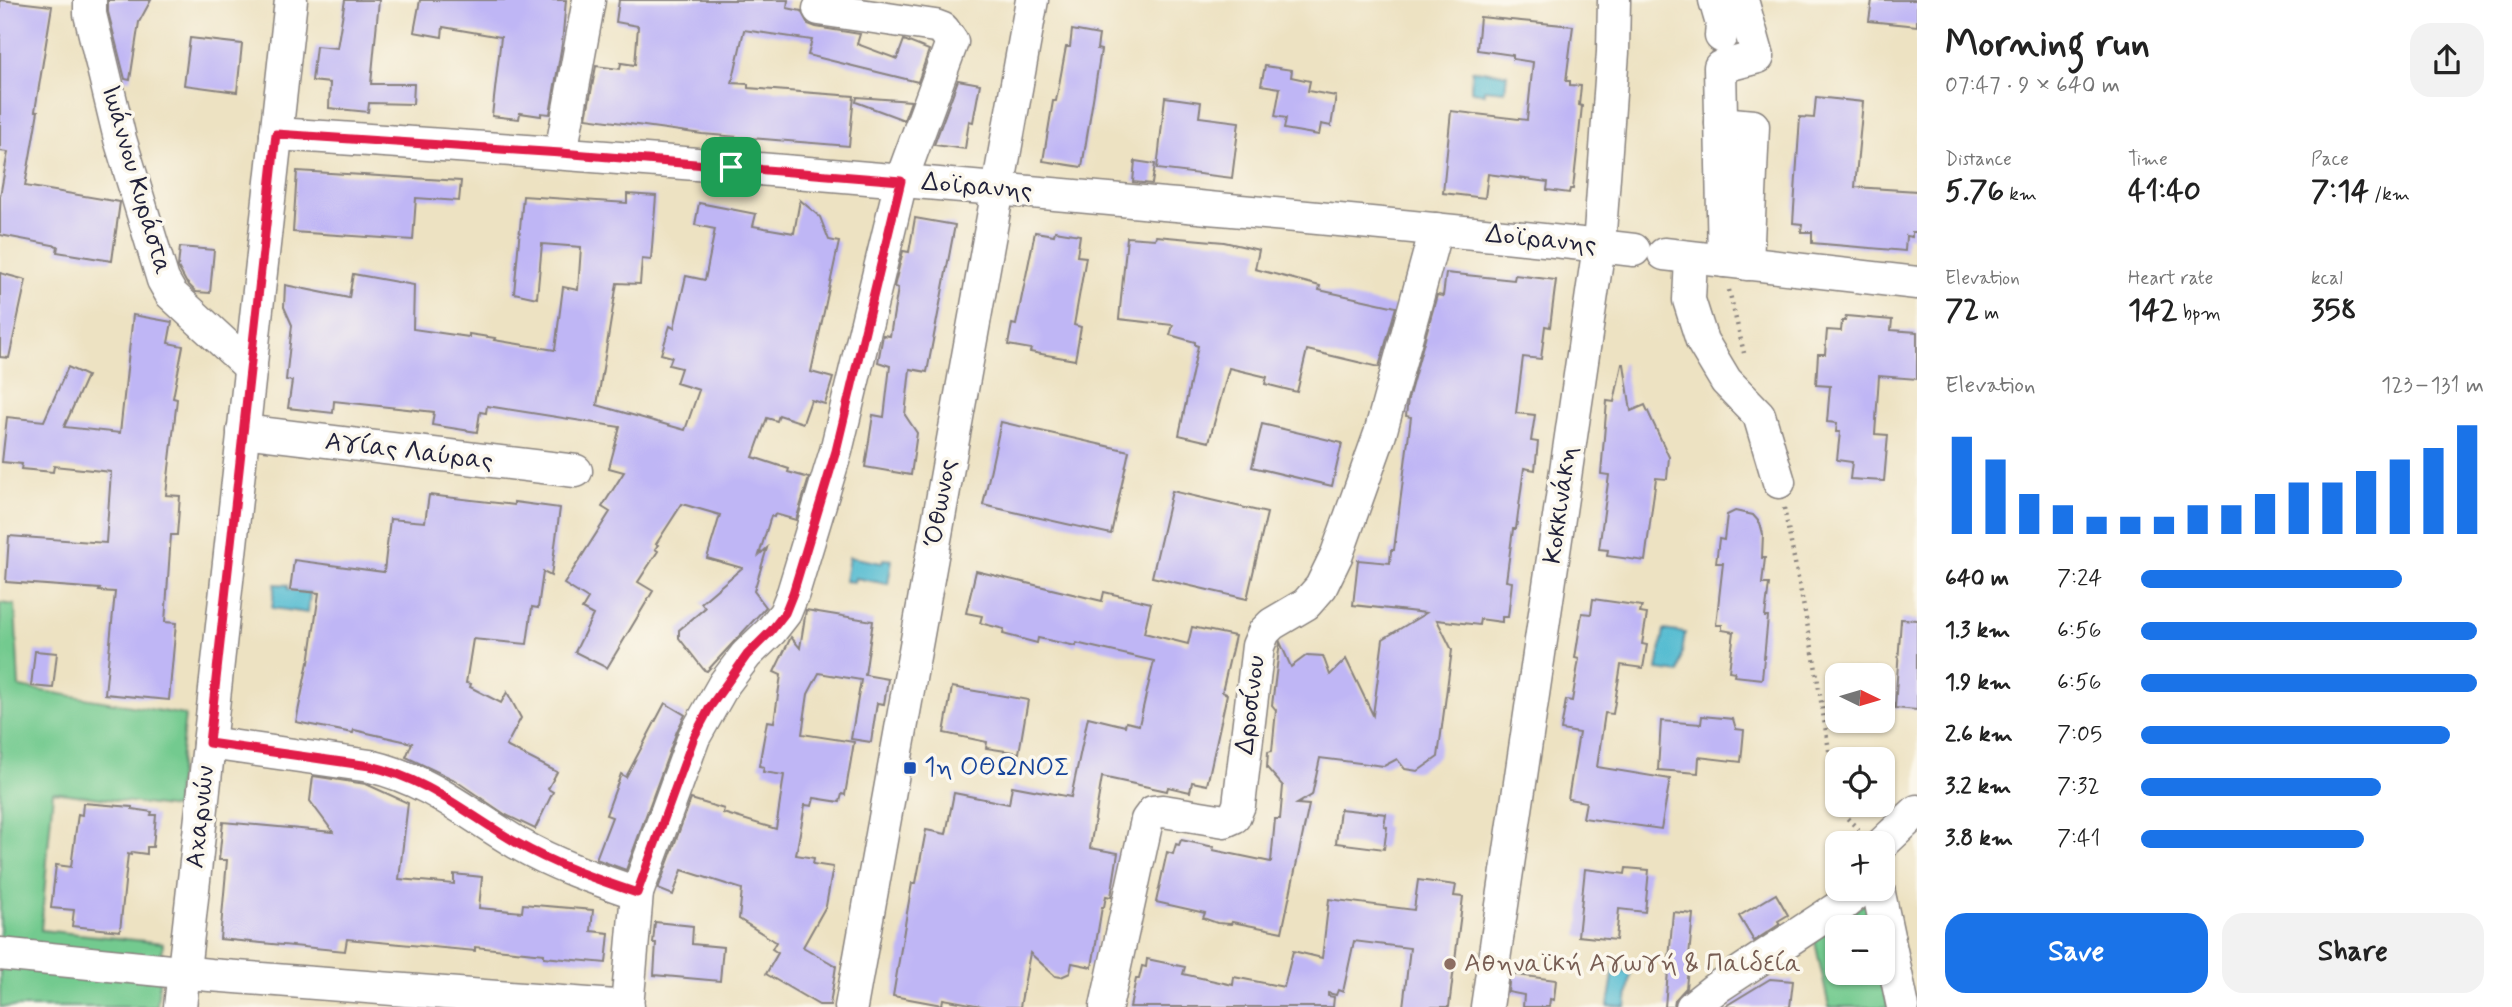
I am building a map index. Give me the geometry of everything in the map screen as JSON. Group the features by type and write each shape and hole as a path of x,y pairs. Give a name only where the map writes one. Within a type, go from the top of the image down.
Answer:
{"street":[{"name":"Ιωάννου Κυράστα","path":"90,0 90,14 120,139 163,280 172,294 251,368"},
{"name":"Αχαρνών","path":"180,1007 291,0"},
{"path":"561,153 589,0"},
{"name":"Όθωνος","path":"851,1007 1032,0"},
{"name":"Κοκκινάκη","path":"1487,1007 1599,246 1613,52 1614,0"},
{"path":"1715,0 1722,24 1721,36"},
{"path":"1736,262 1721,123 1720,67 1758,57 1742,0"},
{"path":"0,954 184,972 628,1007 637,893 694,737 710,707 747,655 785,613 793,593 836,451 901,181 952,42 943,29 935,26 819,9"},
{"name":"Δοϊρανης","path":"276,134 561,153 996,189 1436,229 1917,283"},
{"name":"Δροσίνου","path":"1106,1007 1147,820 1153,812 1163,810 1225,821 1234,817 1239,805 1258,646 1264,632 1272,624 1306,604 1321,587 1337,554 1380,434 1436,229"},
{"path":"1663,254 1689,300 1702,341 1726,381 1759,415 1779,481"},
{"name":"Αγίας Λαύρας","path":"243,431 576,471"},
{"path":"209,743 396,772 430,788 546,859 577,873 637,893"},
{"path":"1895,832 1917,811"},
{"path":"1692,1007 1716,988 1847,901"},
{"path":"1881,901 1903,1007"}],"path":[{"path":"1736,262 1744,354"},
{"path":"1779,481 1829,747"}],"green space":[{"path":"0,603 15,605 19,687 185,715 175,808 53,792 41,930 163,943 157,1007 0,1007"},
{"path":"1866,903 1868,915 1848,915"},
{"path":"1825,930 1825,985 1883,985 1888,1007 1829,1007 1814,937"}],"water":[{"path":"1472,70 1507,74 1505,91 1484,89 1484,94 1471,91"},
{"path":"849,557 882,563 883,559 892,560 888,584 855,578 854,582 845,581"},
{"path":"275,584 310,592 308,613 272,608"},
{"path":"1664,630 1685,633 1679,673 1657,670"},
{"path":"1614,969 1631,972 1626,1007 1608,1006"}],"building":[{"path":"0,0 52,6 25,186 120,202 112,261 57,252 58,246 0,235 0,196 8,152 0,151"},
{"path":"108,0 151,0 139,22 130,80 125,79 108,12"},
{"path":"345,0 379,0 371,84 414,84 413,104 369,103 368,112 329,108 330,83 312,81 316,46 337,48"},
{"path":"420,0 566,0 562,44 550,114 541,113 541,116 520,113 519,119 492,116 501,37 443,27 442,37 414,32"},
{"path":"619,0 788,0 787,8 801,11 808,24 860,34 857,44 897,59 904,40 929,50 918,82 808,55 812,40 744,30 732,83 748,84 748,88 854,96 849,146 702,134 586,118 596,66 620,69 621,63 635,65 638,26 616,22"},
{"path":"1872,0 1917,0 1917,26 1869,21"},
{"path":"1480,17 1573,26 1566,81 1570,81 1570,85 1581,86 1579,105 1582,106 1573,189 1570,189 1569,193 1547,190 1548,182 1488,174 1485,198 1443,193 1451,111 1527,120 1533,62 1513,59 1513,55 1477,50"},
{"path":"1072,30 1099,35 1097,49 1101,50 1082,167 1043,161 1053,101 1056,101 1066,47 1070,47"},
{"path":"190,38 242,44 237,92 184,85"},
{"path":"1265,66 1292,70 1291,77 1310,81 1308,91 1336,96 1331,126 1321,124 1319,135 1284,129 1286,118 1275,116 1280,88 1261,85"},
{"path":"958,80 980,84 973,122 969,121 965,149 934,145"},
{"path":"857,97 911,101 904,120 856,102"},
{"path":"1165,97 1201,102 1199,117 1239,122 1232,178 1157,169"},
{"path":"1816,97 1863,102 1855,187 1917,191 1917,232 1912,232 1912,237 1906,236 1905,251 1812,243 1812,232 1801,232 1802,224 1793,223 1800,117 1814,118"},
{"path":"1135,161 1155,164 1152,184 1133,182"},
{"path":"297,171 461,181 459,201 416,198 413,240 293,232"},
{"path":"627,194 656,196 651,260 642,259 640,284 617,283 597,405 685,430 699,390 676,383 681,368 669,365 672,357 661,354 670,326 674,328 686,276 705,280 715,229 695,225 699,203 756,214 753,226 794,233 800,200 820,217 829,240 839,242 811,372 833,378 825,404 811,400 803,423 779,415 777,421 767,418 753,457 809,478 796,520 775,514 774,517 771,516 759,555 767,548 754,591 766,607 707,671 679,638 679,630 705,608 701,603 742,568 707,558 720,515 682,504 656,544 658,545 655,549 658,551 638,582 653,591 607,668 575,652 593,615 582,609 588,599 564,584 610,512 602,507 624,472 609,468 620,427 487,406 486,413 480,412 477,432 432,425 434,412 334,401 333,413 288,408 292,381 286,380 292,325 284,307 285,285 349,298 353,274 414,285 413,329 469,337 469,334 555,350 563,287 578,290 581,247 542,244 537,298 514,293 523,196 627,203"},
{"path":"915,218 955,225 927,372 910,369 905,415 917,433 911,475 865,467 873,415 884,417 890,366 878,362 883,335 890,336 898,288 894,287 903,251 909,252"},
{"path":"1055,231 1080,235 1077,256 1086,257 1074,325 1081,327 1075,360 1008,345 1012,324 1016,325 1035,232 1054,235"},
{"path":"1156,236 1224,242 1259,250 1255,269 1320,286 1319,290 1396,307 1379,367 1307,350 1297,392 1265,384 1267,377 1229,368 1209,442 1179,435 1198,346 1195,342 1170,335 1173,325 1119,319 1127,237 1155,239"},
{"path":"180,247 214,250 210,293 196,292 186,282 178,267"},
{"path":"0,273 26,280 9,358 0,357"},
{"path":"1446,273 1514,280 1515,275 1556,280 1550,327 1545,326 1541,359 1523,357 1516,413 1535,415 1531,441 1538,442 1535,470 1524,468 1516,529 1513,529 1506,581 1512,582 1508,617 1502,617 1502,622 1480,619 1479,625 1437,620 1452,650 1438,757 1418,771 1405,769 1397,759 1384,766 1320,758 1312,795 1297,804 1309,805 1282,932 1232,922 1217,923 1203,918 1205,913 1156,902 1167,852 1173,854 1176,844 1179,845 1181,840 1214,847 1213,850 1271,862 1275,819 1280,819 1283,786 1267,768 1268,752 1272,751 1276,710 1272,705 1280,642 1291,667 1307,655 1323,656 1330,675 1346,659 1373,715 1383,639 1426,613 1353,605 1358,560 1390,563 1391,550 1394,550 1411,417 1406,416 1408,399 1437,295 1443,296"},
{"path":"133,315 172,322 168,343 183,346 173,398 177,399 166,495 180,496 177,535 171,535 165,622 176,623 169,700 105,694 115,592 6,582 9,536 106,543 111,472 54,466 53,472 21,469 22,464 2,462 7,417 44,421 68,367 87,376 64,427 120,433"},
{"path":"1846,316 1892,320 1891,330 1917,332 1917,379 1879,376 1875,434 1888,435 1884,481 1850,479 1852,462 1837,460 1840,432 1836,432 1837,423 1827,422 1830,386 1816,385 1818,354 1825,354 1827,330 1841,331 1842,321 1845,321"},
{"path":"1622,364 1631,411 1645,405 1669,457 1667,479 1656,478 1645,561 1607,556 1608,550 1599,549 1609,475 1601,474 1607,401 1614,402"},
{"path":"1001,422 1129,451 1111,534 983,505"},
{"path":"1262,424 1342,443 1332,486 1252,467"},
{"path":"1172,491 1267,513 1247,599 1152,577"},
{"path":"429,495 560,508 551,576 543,572 538,608 532,607 527,644 473,639 466,683 501,703 507,692 521,718 506,746 557,772 548,789 553,792 535,829 506,815 453,779 406,757 412,743 354,730 353,733 296,722 309,663 319,593 290,590 294,560 384,572 390,519 425,522"},
{"path":"1735,511 1753,515 1760,523 1763,534 1762,558 1765,558 1762,584 1769,584 1762,679 1734,676 1735,672 1729,671 1734,632 1722,630 1722,625 1716,625 1723,563 1716,563 1719,539 1724,540 1727,515"},
{"path":"976,571 1102,601 1104,592 1151,603 1144,633 1188,644 1192,627 1235,636 1222,692 1227,694 1207,785 1192,782 1190,792 1168,787 1167,791 1102,777 1090,848 1118,853 1111,897 1106,896 1102,907 1092,967 1072,963 1070,973 1061,977 1055,976 1030,953 1020,1007 987,1007 943,999 942,1005 893,996 912,883 916,883 926,830 946,834 954,793 1009,804 1012,786 1071,797 1088,717 1125,726 1126,722 1139,725 1154,661 1076,643 1076,646 1038,638 1037,643 1003,634 1004,629 980,623 982,616 966,613"},
{"path":"1593,599 1642,606 1640,613 1647,614 1642,644 1647,645 1643,668 1621,665 1613,714 1605,713 1597,767 1670,779 1661,829 1583,818 1586,802 1568,799 1579,733 1561,730 1566,700 1572,701 1579,659 1575,658 1582,613 1591,614"},
{"path":"806,610 873,621 865,675 888,679 884,704 877,703 871,742 851,739 861,680 819,673 808,694 802,734 854,742 845,795 842,794 840,802 814,798 812,806 805,805 796,855 814,858 813,864 833,867 826,906 803,947 836,966 830,1005 819,1005 766,974 778,953 772,949 776,942 739,919 742,889 682,870 673,895 658,889 691,799 724,809 723,813 776,829 784,775 763,772 764,767 759,766 767,721 774,722 781,675 774,672 791,637 800,648"},
{"path":"1901,619 1917,620 1917,710 1895,708"},
{"path":"35,651 57,653 53,688 31,686"},
{"path":"952,687 1028,700 1019,753 986,748 987,742 944,733"},
{"path":"665,703 685,715 626,870 596,859 612,817 606,815 621,774 626,777"},
{"path":"1702,716 1733,719 1736,729 1744,730 1741,762 1699,757 1698,773 1658,770 1661,721 1701,724"},
{"path":"313,776 366,784 408,803 399,879 454,884 454,874 482,877 479,908 522,912 523,904 593,910 591,931 609,933 606,963 475,947 475,951 347,939 345,951 220,939 227,860 219,860 223,822 333,832 310,801"},
{"path":"83,803 132,807 156,815 153,847 147,847 147,854 128,854 120,931 72,926 74,910 51,908 56,865 71,867 78,814 82,815"},
{"path":"1340,809 1386,814 1384,849 1336,843"},
{"path":"1626,868 1649,870 1645,912 1619,909 1616,940 1578,936 1585,869 1625,874"},
{"path":"1418,880 1456,885 1454,896 1463,897 1449,1007 1403,1007 1410,948 1354,941 1343,992 1338,990 1336,995 1328,993 1328,996 1334,997 1333,1007 1130,1007 1136,979 1139,979 1142,966 1146,967 1147,959 1185,967 1183,974 1233,985 1234,977 1284,987 1293,951 1322,958 1329,899 1414,910"},
{"path":"1776,894 1788,915 1778,921 1780,924 1754,941 1739,916"},
{"path":"1673,912 1693,914 1686,988 1675,1000 1674,1007 1665,1007"},
{"path":"655,922 693,926 692,944 723,947 720,981 654,975"},
{"path":"1510,974 1556,980 1554,1000 1550,999 1549,1007 1523,1007 1524,995 1508,992"},
{"path":"1770,979 1793,981 1790,1007 1724,1007"}],"place":[{"name":"1η ΟΘΩΝΟΣ","path":"910,768"},
{"name":"Αθηναϊκή Αγωγή & Παιδεία","path":"1450,964"}],"route":[{"path":"276,134 731,167 901,181 836,451 793,593 785,613 724,684 694,737 637,893 577,873 546,859 430,788 396,772 209,743 276,134"}]}
